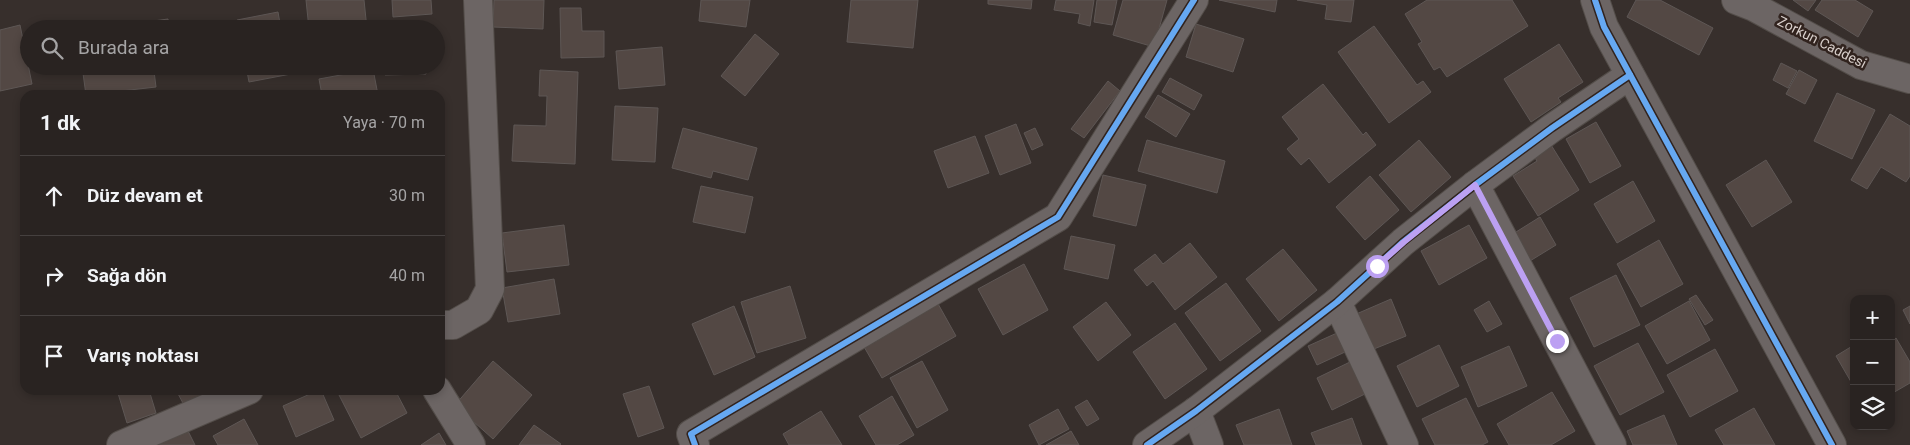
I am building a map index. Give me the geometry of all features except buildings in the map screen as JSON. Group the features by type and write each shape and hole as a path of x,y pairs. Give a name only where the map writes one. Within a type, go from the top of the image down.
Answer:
{"street":[{"path":"445,325 453,325 479,310 490,289 478,0"},
{"path":"695,445 691,434 1058,217 1194,0"},
{"path":"1596,0 1604,27 1832,445"},
{"name":"Zorkun Caddesi","path":"1736,0 1754,7 1861,65 1910,79"},
{"path":"1147,445 1196,411 1337,302 1404,242 1475,185 1552,128 1630,75"},
{"path":"1475,185 1612,445"},
{"path":"1337,302 1404,445"},
{"path":"121,445 237,395"},
{"path":"440,395 471,445"},
{"path":"1196,411 1209,445"}],"cycle path":[{"path":"695,445 691,434 1058,217 1194,0"},
{"path":"1595,0 1604,27 1832,445"},
{"path":"1147,445 1196,411 1337,302 1403,242 1475,185 1552,128 1630,75"}],"route":[{"path":"1377,266 1475,185 1557,341"}]}
